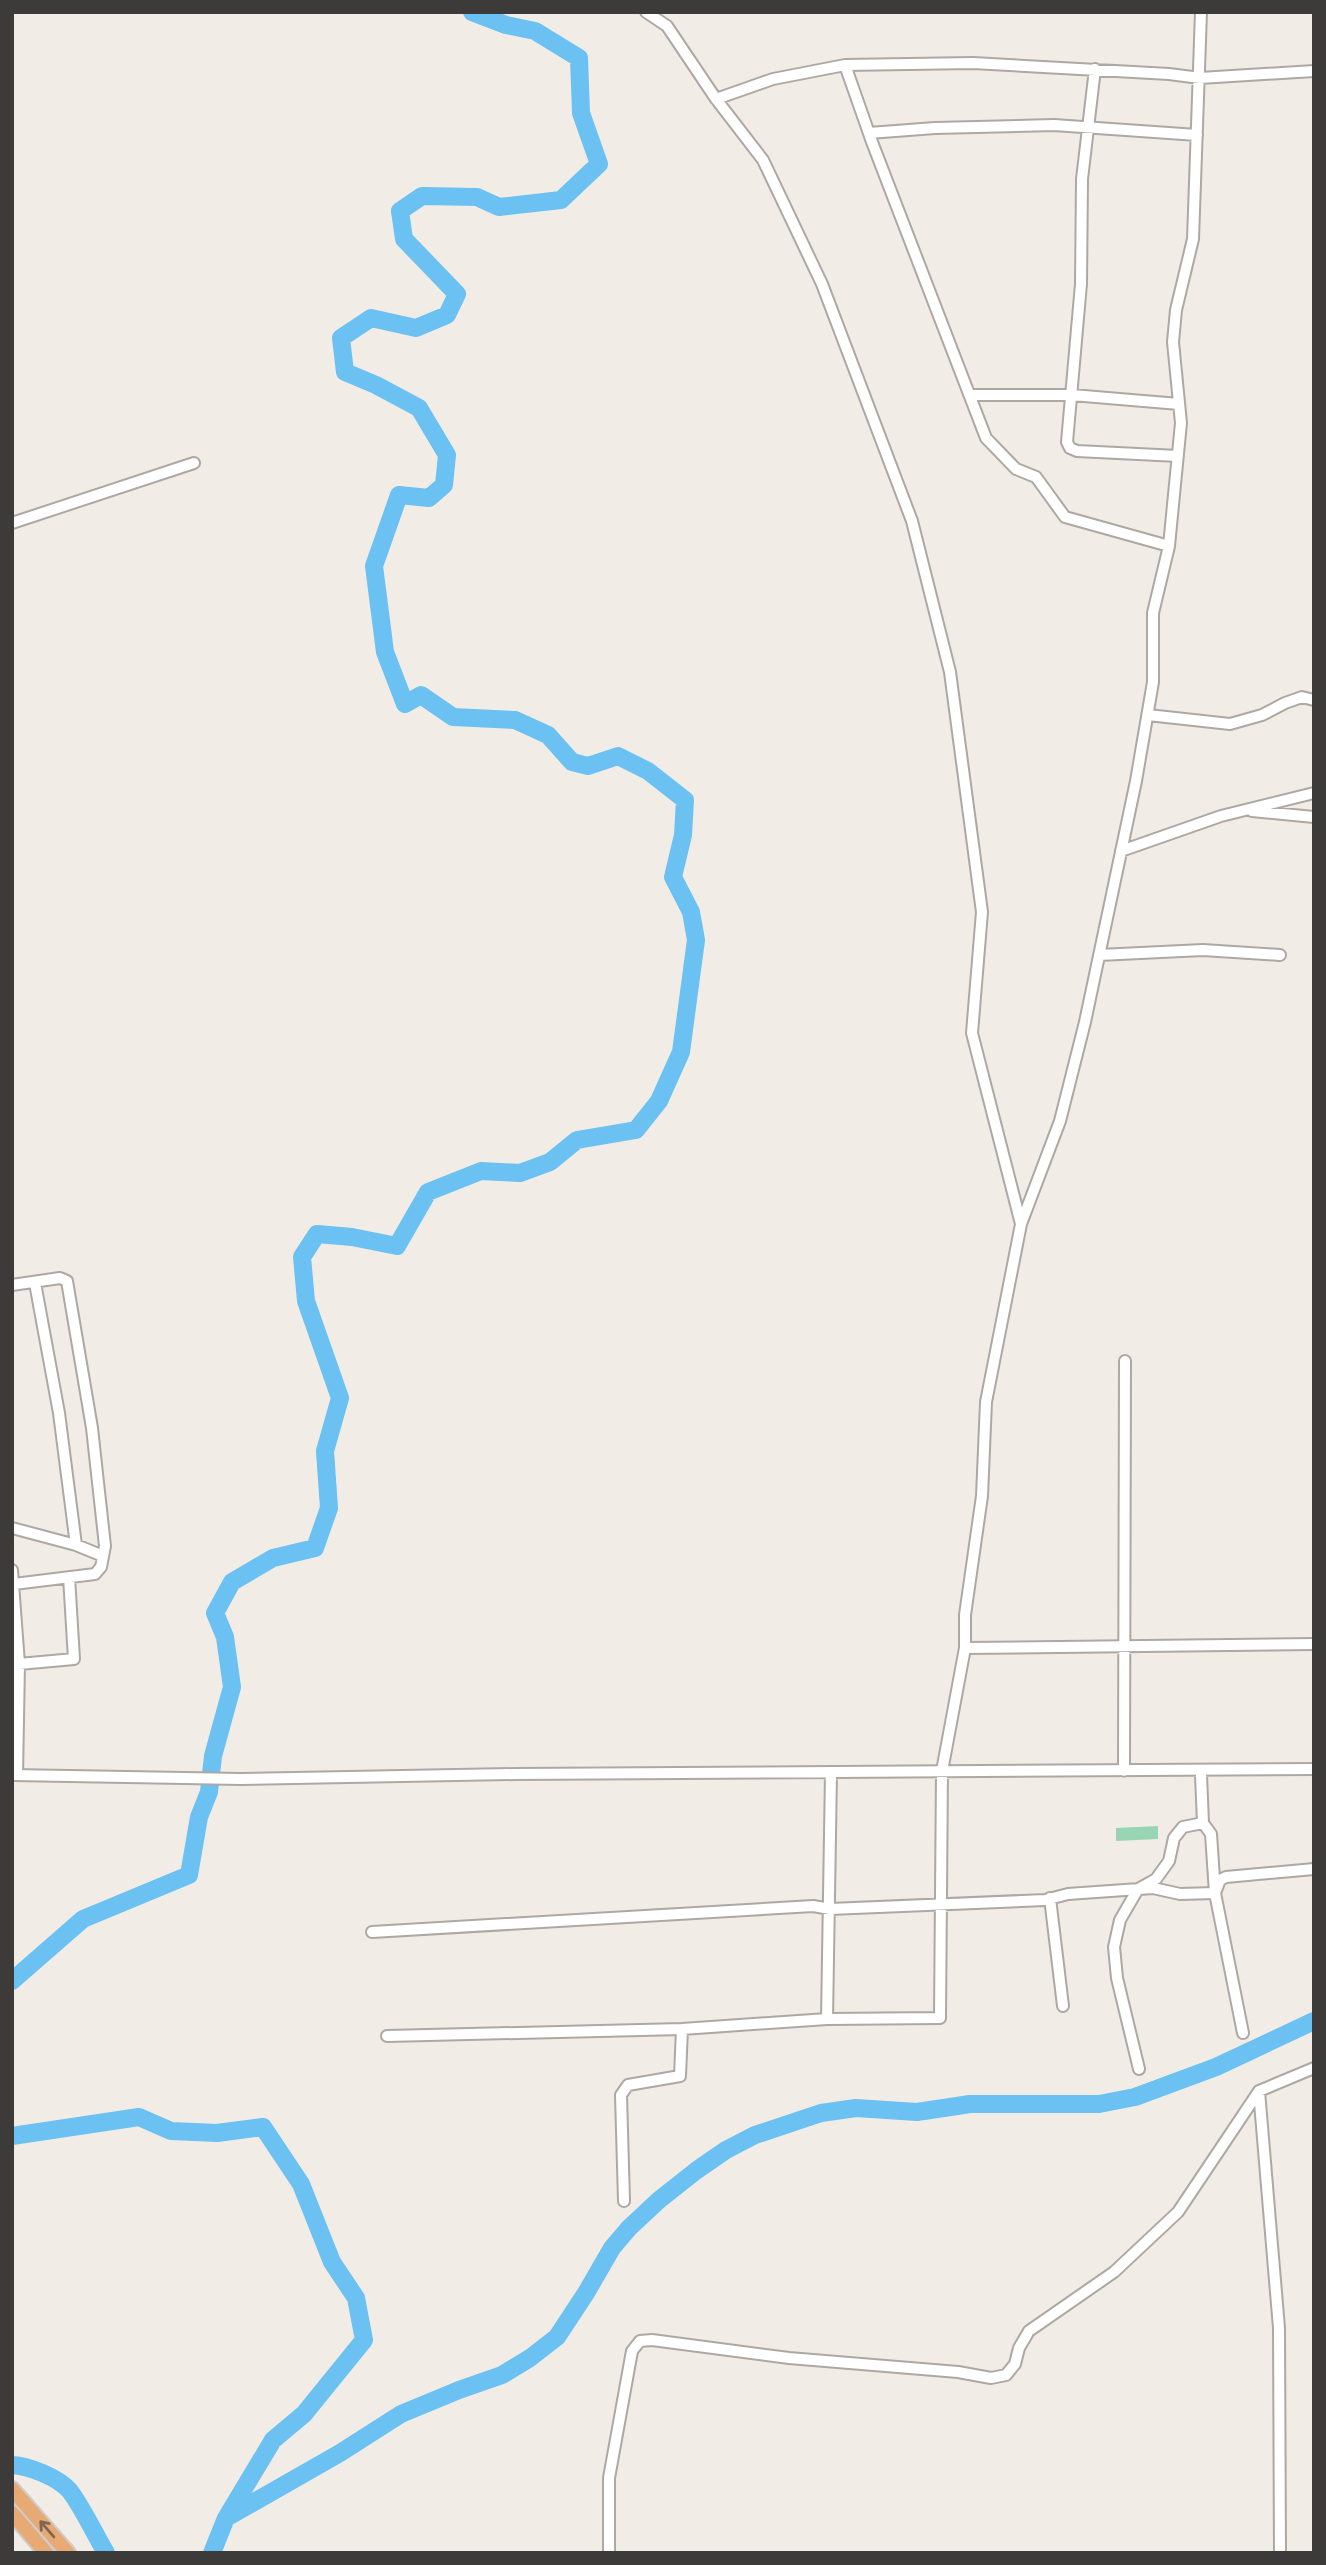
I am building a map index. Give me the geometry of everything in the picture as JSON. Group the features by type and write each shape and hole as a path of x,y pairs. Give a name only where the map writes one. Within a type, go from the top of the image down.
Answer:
{"main road":[{"path":"12,2489 68,2553"},
{"path":"14,2515 46,2553"}],"street":[{"path":"646,12 667,26 716,99 763,160 822,284 912,521 950,672 982,912 972,1033 1021,1224"},
{"path":"387,2036 682,2029 827,2019 940,2018 942,1771 965,1648 965,1615 982,1496 986,1402 1021,1224 1060,1121 1099,955 1153,682 1153,613 1169,547 1181,423 1173,342 1176,310 1193,239 1201,12"},
{"path":"716,99 772,79 845,65 973,63 1200,78 1314,71"},
{"path":"845,65 986,438 1016,469 1036,477 1065,517 1169,547"},
{"path":"1095,69 1082,179 1081,284 1067,442 1070,448 1077,451 1178,456"},
{"path":"869,133 935,128 1088,127 1152,134 1197,135"},
{"path":"971,395 1072,395 1179,404"},
{"path":"12,523 194,463"},
{"path":"1147,715 1230,724 1262,715 1302,697 1314,700"},
{"path":"1121,851 1221,816 1314,793"},
{"path":"1246,810 1314,817"},
{"path":"1099,955 1203,950 1280,955"},
{"path":"12,1285 60,1278 67,1281 92,1428 105,1546 99,1572 14,1584"},
{"path":"35,1283 59,1413 76,1545"},
{"path":"1124,1771 1125,1361"},
{"path":"12,1528 76,1545 103,1556"},
{"path":"12,1570 19,1664 15,1775 241,1779 515,1774 1314,1769"},
{"path":"19,1664 75,1658 69,1577"},
{"path":"965,1648 1314,1644"},
{"path":"827,2019 831,1773"},
{"path":"1201,1775 1203,1823 1211,1834 1214,1848 1215,1893 1243,2033"},
{"path":"1139,2069 1117,1978 1115,1947 1120,1920 1138,1889 1156,1879 1169,1861 1174,1839 1183,1827 1203,1823"},
{"path":"1215,1893 1220,1880 1226,1877 1314,1869"},
{"path":"372,1931 813,1906 830,1909 941,1905 1153,1888 1180,1894 1215,1893"},
{"path":"1050,1898 1063,2006"},
{"path":"624,2201 621,2095 628,2085 680,2076 682,2029"},
{"path":"609,2553 609,2478 632,2351 640,2341 652,2340 789,2358 958,2372 991,2378 1006,2375 1015,2364 1019,2348 1029,2331 1114,2272 1178,2212 1259,2091 1314,2068"},
{"path":"1259,2091 1279,2328 1280,2553"}],"green space":[{"path":"1158,1826 1158,1839 1116,1841 1116,1828"}],"waterway":[{"path":"12,1981 83,1919 189,1875 199,1817 209,1792 213,1756 232,1687 225,1637 215,1613 232,1582 273,1558 315,1548 329,1508 325,1451 340,1398 306,1301 302,1257 317,1234 352,1237 397,1246 428,1192 481,1171 520,1173 550,1162 577,1140 636,1130 659,1101 681,1052 696,940 691,912 673,877 683,835 685,800 648,771 618,756 588,766 572,762 548,735 515,720 453,717 421,695 405,704 385,652 374,566 399,495 429,498 444,485 447,455 419,408 345,372 341,338 371,318 416,328 447,315 457,294 404,239 400,211 422,196 477,197 499,207 561,200 599,164 581,113 579,58 535,31 506,25 472,12"},
{"path":"212,2553 226,2518 340,2453 401,2414 502,2375 530,2358 557,2337 612,2248 629,2228 697,2170 726,2150 755,2135 821,2113 856,2108 917,2112 970,2104 1099,2104 1135,2097 1216,2067 1314,2021"},
{"path":"12,2136 139,2117 171,2131 217,2133 263,2127 301,2184 332,2262 356,2298 364,2340 304,2414 273,2440 228,2515"},
{"path":"12,2465 42,2473 69,2490 106,2553"}]}
